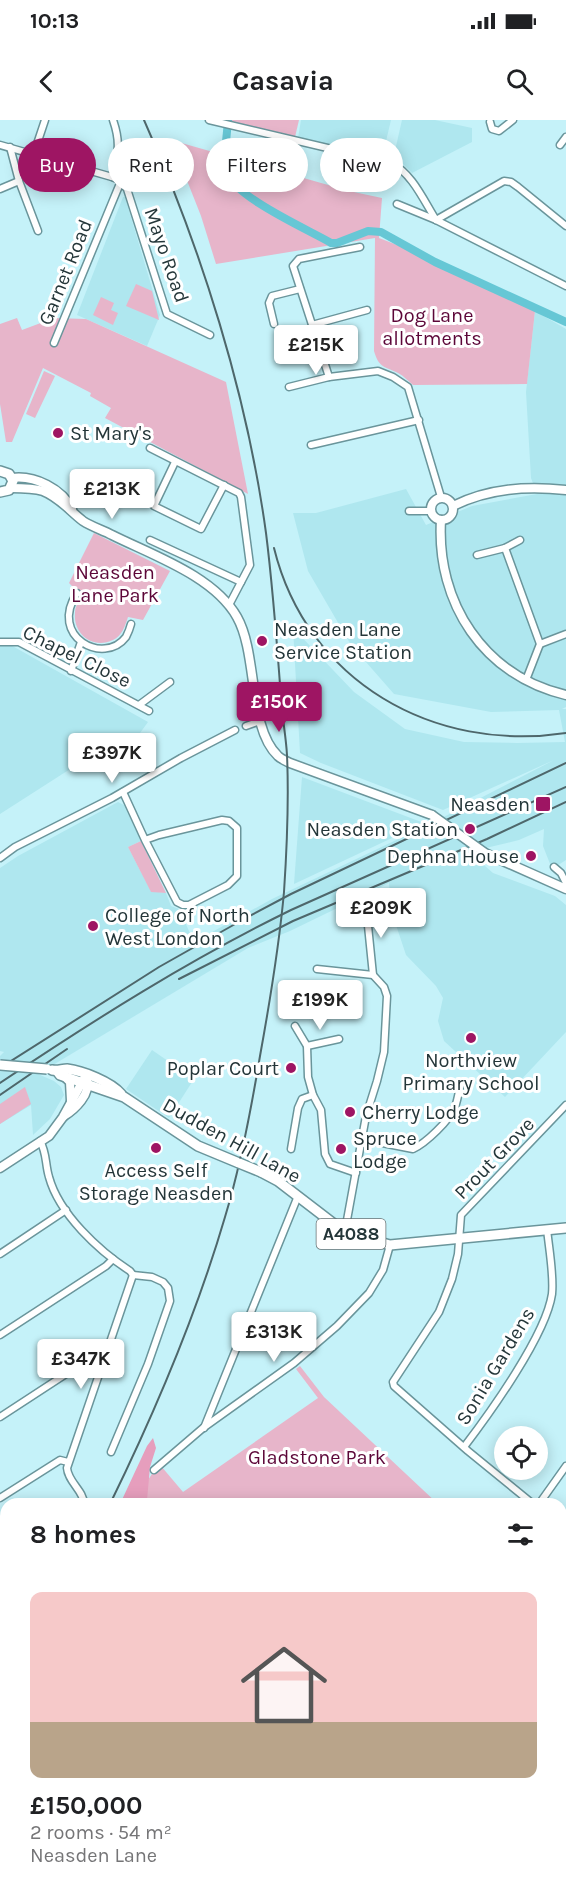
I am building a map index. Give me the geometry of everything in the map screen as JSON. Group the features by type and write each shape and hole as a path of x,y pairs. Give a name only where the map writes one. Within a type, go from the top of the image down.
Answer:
{"main road":[{"path":"0,461 1,471 9,474 11,483 6,492 0,492"},
{"path":"11,483 37,482 53,488 66,498 73,512 84,521 164,560 209,586 229,604 244,632 251,660 260,721 278,756 290,763 432,815 485,852 566,887"},
{"path":"453,506 468,498 509,488 566,490"},
{"path":"441,497 446,498 453,506 452,515 446,520 435,518 430,511 432,503 441,497"},
{"path":"441,520 440,542 443,565 454,602 464,622 487,652 498,662 525,680 566,695"},
{"name":"Dudden Hill Lane","path":"0,1065 56,1072 64,1069 103,1090 124,1097 198,1146 278,1181 345,1231 390,1245 566,1228"},
{"path":"56,1072 69,1082 71,1101"},
{"name":"Dudden Hill Lane","path":"86,1081 91,1076 108,1083 120,1091 124,1097"},
{"path":"82,1099 86,1081"},
{"path":"0,1168 49,1136 86,1081"},
{"path":"63,1117 72,1111 82,1099 103,1090"}],"street":[{"path":"39,138 45,120"},
{"path":"113,120 118,138"},
{"path":"209,120 391,162 399,166 406,174 436,220"},
{"path":"490,122 492,129 499,131 513,120"},
{"path":"560,145 566,137"},
{"path":"0,145 18,149"},
{"path":"10,147 18,178"},
{"path":"436,220 504,181 511,182 518,187 566,226"},
{"path":"0,189 18,182"},
{"path":"23,192 38,231"},
{"name":"Garnet Road","path":"54,342 74,300 117,192"},
{"name":"Mayo Road","path":"129,192 167,314 210,335"},
{"path":"398,204 436,220 566,286"},
{"path":"329,377 293,266 299,260 360,247"},
{"path":"274,324 269,303 272,297 300,289"},
{"path":"312,326 367,310"},
{"path":"289,387 329,377 378,371 408,387 441,497"},
{"path":"311,445 419,420"},
{"path":"150,448 239,493 250,565 229,604"},
{"path":"175,462 154,506 201,529 224,485"},
{"path":"409,511 430,511"},
{"path":"150,540 242,582"},
{"path":"477,555 505,548 520,540"},
{"path":"505,548 540,644 525,680"},
{"path":"77,593 70,606 68,618 70,628 81,642 97,648 114,646 126,636 131,624"},
{"path":"540,644 566,634"},
{"name":"Chapel Close","path":"0,642 19,642 149,711"},
{"path":"71,670 81,642"},
{"name":"Chapel Close","path":"139,705 170,682"},
{"path":"246,726 260,721"},
{"path":"0,858 15,847 123,792 235,730"},
{"path":"123,792 145,840 177,902 189,905 234,881 238,870 237,828 229,821 222,820 145,840"},
{"path":"554,867 561,873 566,887"},
{"path":"345,1231 366,1116 384,1052 387,996 384,987 373,975 366,906"},
{"path":"317,969 373,975"},
{"path":"295,1026 307,1046 308,1077 313,1095 321,1110 325,1154 330,1164 356,1173"},
{"path":"307,1046 339,1039"},
{"path":"362,1139 413,1149 421,1145 451,1115 456,1106 461,1082"},
{"path":"291,1149 302,1099 313,1095"},
{"name":"Prout Grove","path":"464,1447 394,1386 394,1378 439,1312 452,1279 462,1215 566,1105"},
{"path":"40,1141 46,1152 49,1178 66,1210 94,1243 133,1275 152,1277 164,1282 168,1288 170,1301 148,1364 111,1452"},
{"path":"203,1428 298,1197"},
{"path":"0,1254 66,1210"},
{"name":"Sonia Gardens","path":"464,1447 505,1388 541,1328 548,1311 552,1292 547,1229"},
{"path":"154,1470 203,1428 294,1363 352,1312 369,1293 378,1277 390,1245"},
{"path":"0,1335 106,1266 113,1259"},
{"path":"81,1498 67,1473 68,1462 133,1275"},
{"path":"0,1417 92,1357 106,1356"},
{"path":"464,1447 526,1498"},
{"path":"0,1498 60,1460 68,1462"},
{"path":"543,1498 566,1466"}],"shaded area":[{"path":"301,120 391,120 387,138 320,138 320,143 308,140 308,138 298,138"},
{"path":"402,120 435,120 472,128 472,142 412,173 403,164 403,138 398,138"},
{"path":"123,197 125,197 160,315 147,346 77,315"},
{"path":"535,311 566,329 566,707 562,709 566,709 566,860 552,869 543,846 544,829 519,840 469,852 493,873 555,896 566,905 566,1032 505,1097 444,1041 438,1021 443,998 436,986 406,955 391,910 389,883 290,931 248,948 38,1074 54,1081 61,1087 64,1095 50,1119 33,1135 31,1105 0,1124 0,1056 4,1052 0,1051 0,868 18,856 118,802 124,805 141,841 128,847 151,891 166,893 171,906 179,909 194,942 272,899 432,823 554,760 443,810 300,753 293,628 354,692 405,729 464,742 565,742 559,710 491,712 394,694 351,645 308,571 293,513 316,513 406,489 426,525 472,506 537,494 531,478 526,392"},
{"path":"7,643 148,722 132,744 107,757 78,764 0,814 0,645"},
{"path":"302,777 424,823 294,884"},
{"path":"152,1050 194,1079 169,1118 126,1089"},
{"path":"153,1438 156,1448 150,1467 147,1498 123,1498"}],"green space":[{"path":"227,120 299,120 295,137 227,122"},
{"name":"Dog Lane allotments","path":"194,147 206,150 206,192 308,192 308,179 320,183 320,192 354,192 382,198 379,238 405,248 535,311 527,384 413,385 400,374 380,364 374,351 375,238 216,264 192,192 194,192"},
{"path":"136,284 152,291 159,320 126,306"},
{"path":"101,297 114,303 111,310 118,313 113,325 93,315"},
{"path":"17,318 22,330 54,318 86,319 226,382 248,494 105,418 111,408 90,396 91,393 43,368 12,442 6,442 0,404 0,324"},
{"path":"44,371 55,376 35,418 26,414"},
{"name":"Neasden Lane Park","path":"94,533 170,571 143,620 128,617 119,636 105,643 85,638 77,627 75,613 81,595 69,583"},
{"path":"141,841 166,893 151,892 128,847"},
{"path":"25,1087 31,1104 0,1124 0,1104"},
{"name":"Gladstone Park","path":"300,1366 324,1397 432,1498 137,1498 155,1469 161,1466 183,1492 318,1398 296,1369"}],"waterway":[{"path":"228,120 225,153 227,172 232,182 243,192 273,212 331,243 337,243 368,231 381,232 435,262 566,322"}],"railway":[{"path":"113,1498 159,1399 188,1327 214,1254 236,1178 253,1097 277,954 284,892 288,789 271,574 258,481 247,428 203,270 144,120"},
{"path":"274,548 291,595 315,636 346,671 383,698 424,719 469,731 517,736 566,733"},
{"path":"0,1068 159,967 244,919 291,894 566,763"},
{"path":"0,1083 142,992 253,929 566,787"},
{"path":"179,979 293,921 487,839 566,802"},
{"path":"0,1095 67,1049"}],"place":[{"name":"St Mary's","path":"58,433"},
{"name":"Neasden Lane Service Station","path":"262,641"},
{"name":"Neasden","path":"543,804"},
{"name":"Neasden Station","path":"470,829"},
{"name":"Dephna House","path":"531,856"},
{"name":"College of North West London","path":"93,926"},
{"name":"Northview Primary School","path":"471,1038"},
{"name":"Poplar Court","path":"291,1068"},
{"name":"Cherry Lodge","path":"350,1112"},
{"name":"Access Self Storage Neasden","path":"156,1148"},
{"name":"Spruce Lodge","path":"341,1149"}]}
